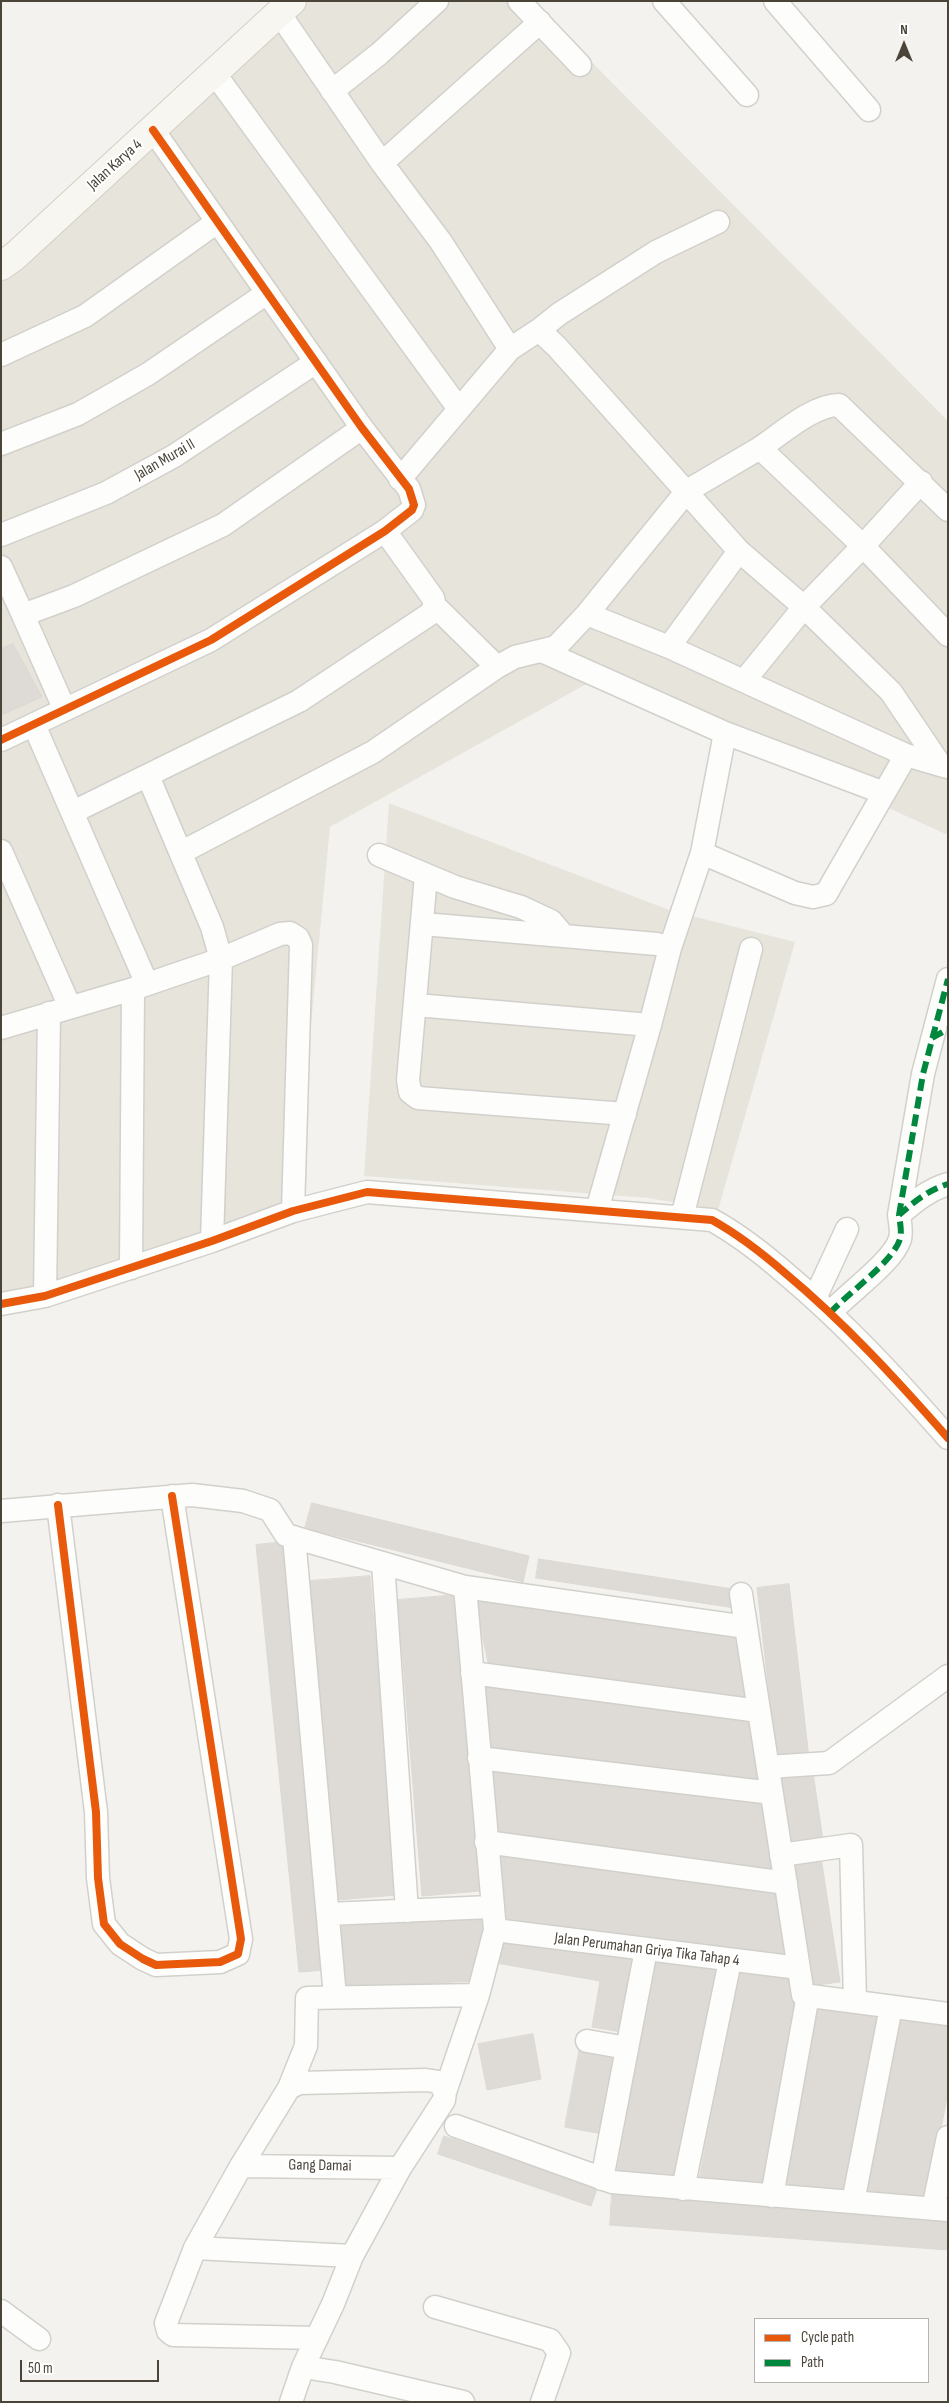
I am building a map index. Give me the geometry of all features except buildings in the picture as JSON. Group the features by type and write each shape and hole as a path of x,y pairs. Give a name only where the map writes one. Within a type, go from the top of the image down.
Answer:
{"main road":[{"name":"Jalan Karya 4","path":"1,266 215,74 286,7"}],"street":[{"path":"332,91 380,54 437,1"},
{"path":"519,1 580,65"},
{"path":"664,1 747,95"},
{"path":"775,1 869,110"},
{"path":"286,7 332,91 382,163 442,242 510,349"},
{"path":"382,163 540,22"},
{"path":"215,74 459,408"},
{"path":"1,740 34,725 64,708 211,640 385,531 412,510 414,505 409,489 362,428 153,130"},
{"path":"1,355 85,316 217,222"},
{"path":"400,479 510,349 559,314 656,252 718,222"},
{"path":"1,444 78,414 148,374 267,293"},
{"path":"539,330 557,347 740,551 804,607 891,692 944,765"},
{"name":"Jalan Murai II","path":"1,535 106,493 174,456 316,362"},
{"path":"182,852 373,752 497,666 515,657 544,652 556,647 587,614 687,491 760,448 816,411 830,406 839,406 948,510"},
{"path":"23,615 74,596 223,525 362,428"},
{"path":"760,448 863,546 948,635"},
{"path":"744,681 804,607 863,546 920,482"},
{"path":"385,531 433,598 435,606 497,666"},
{"path":"668,647 740,551"},
{"path":"1,567 64,708"},
{"path":"73,812 299,702 430,614 435,606"},
{"path":"587,614 668,647 906,755 944,765"},
{"path":"544,652 725,733 884,793"},
{"path":"34,725 73,812 140,987 131,1268"},
{"path":"597,1210 670,948 702,854 725,733"},
{"path":"702,854 795,893 814,897 826,894 906,755"},
{"path":"148,776 182,852 212,927 221,959 212,1241"},
{"path":"1,851 70,1007"},
{"path":"378,855 426,876 521,907 551,921 563,935"},
{"path":"426,876 408,1080 410,1092 418,1098 625,1114"},
{"path":"423,924 657,944 670,948"},
{"path":"1,1028 140,987 221,959 280,934 290,933 298,938 301,945 293,1211"},
{"path":"682,1218 752,949"},
{"path":"822,1305 843,1298 887,1259 897,1247 901,1236 899,1215 923,1074 940,1034 948,979"},
{"path":"416,1005 650,1025"},
{"path":"45,1296 49,1013"},
{"path":"899,1215 922,1196 948,1184"},
{"path":"1,1304 45,1296 212,1241 293,1211 368,1192 712,1220 740,1235 822,1305 899,1383 948,1438"},
{"path":"822,1305 846,1229"},
{"path":"1,1511 192,1495 243,1501 270,1510 286,1535 465,1587 746,1627"},
{"path":"58,1505 95,1803 98,1878 104,1924 120,1944 142,1959 156,1964 220,1962 238,1954 241,1939 172,1496"},
{"path":"294,1537 335,1997"},
{"path":"384,1563 407,1911"},
{"path":"291,2402 303,2367 352,2256 400,2168 444,2100 444,2092 478,1995 495,1930 465,1587"},
{"path":"741,1594 803,1994 948,2014"},
{"path":"472,1673 759,1711"},
{"path":"768,1767 829,1763 948,1676"},
{"path":"479,1758 772,1793"},
{"path":"486,1842 786,1883"},
{"path":"781,1854 852,1845 855,2002"},
{"path":"328,1914 492,1907"},
{"name":"Jalan Perumahan Griya Tika Tahap 4","path":"495,1930 799,1968"},
{"path":"602,2179 646,1950"},
{"path":"683,2188 730,1960"},
{"path":"317,2338 173,2335 168,2331 166,2323 195,2248 241,2166 289,2088 306,2046 307,1998 478,1995"},
{"path":"772,2196 808,1995"},
{"path":"853,2202 891,2006"},
{"path":"587,2041 627,2048"},
{"path":"289,2088 299,2083 426,2080 439,2082 444,2092"},
{"path":"456,2126 612,2182 940,2210 948,2137"},
{"name":"Gang Damai","path":"241,2166 400,2168"},
{"path":"195,2248 352,2256"},
{"path":"435,2307 550,2340 559,2353 542,2402"},
{"path":"1,2311 39,2339"},
{"path":"303,2367 335,2372 463,2402"}],"shaded area":[{"path":"300,1 531,1 948,421 948,835 599,677 330,827 293,1211 45,1296 1,1293 1,278"},
{"path":"389,803 672,911 795,942 718,1210 648,1198 364,1176"}],"marked path":[{"path":"899,1215 923,1074 948,979"},
{"path":"932,1038 948,1029"},
{"path":"830,1313 880,1267 896,1248 901,1236 899,1215 928,1193 948,1184"}],"cycle path":[{"path":"1,740 211,640 385,531 412,510 414,505 409,489 362,428 153,130"},
{"path":"1,1304 45,1296 212,1241 293,1211 367,1192 712,1220 759,1251 829,1312 890,1373 948,1438"},
{"path":"58,1505 96,1812 98,1878 104,1924 120,1944 156,1965 220,1962 238,1954 241,1939 172,1496"}]}
